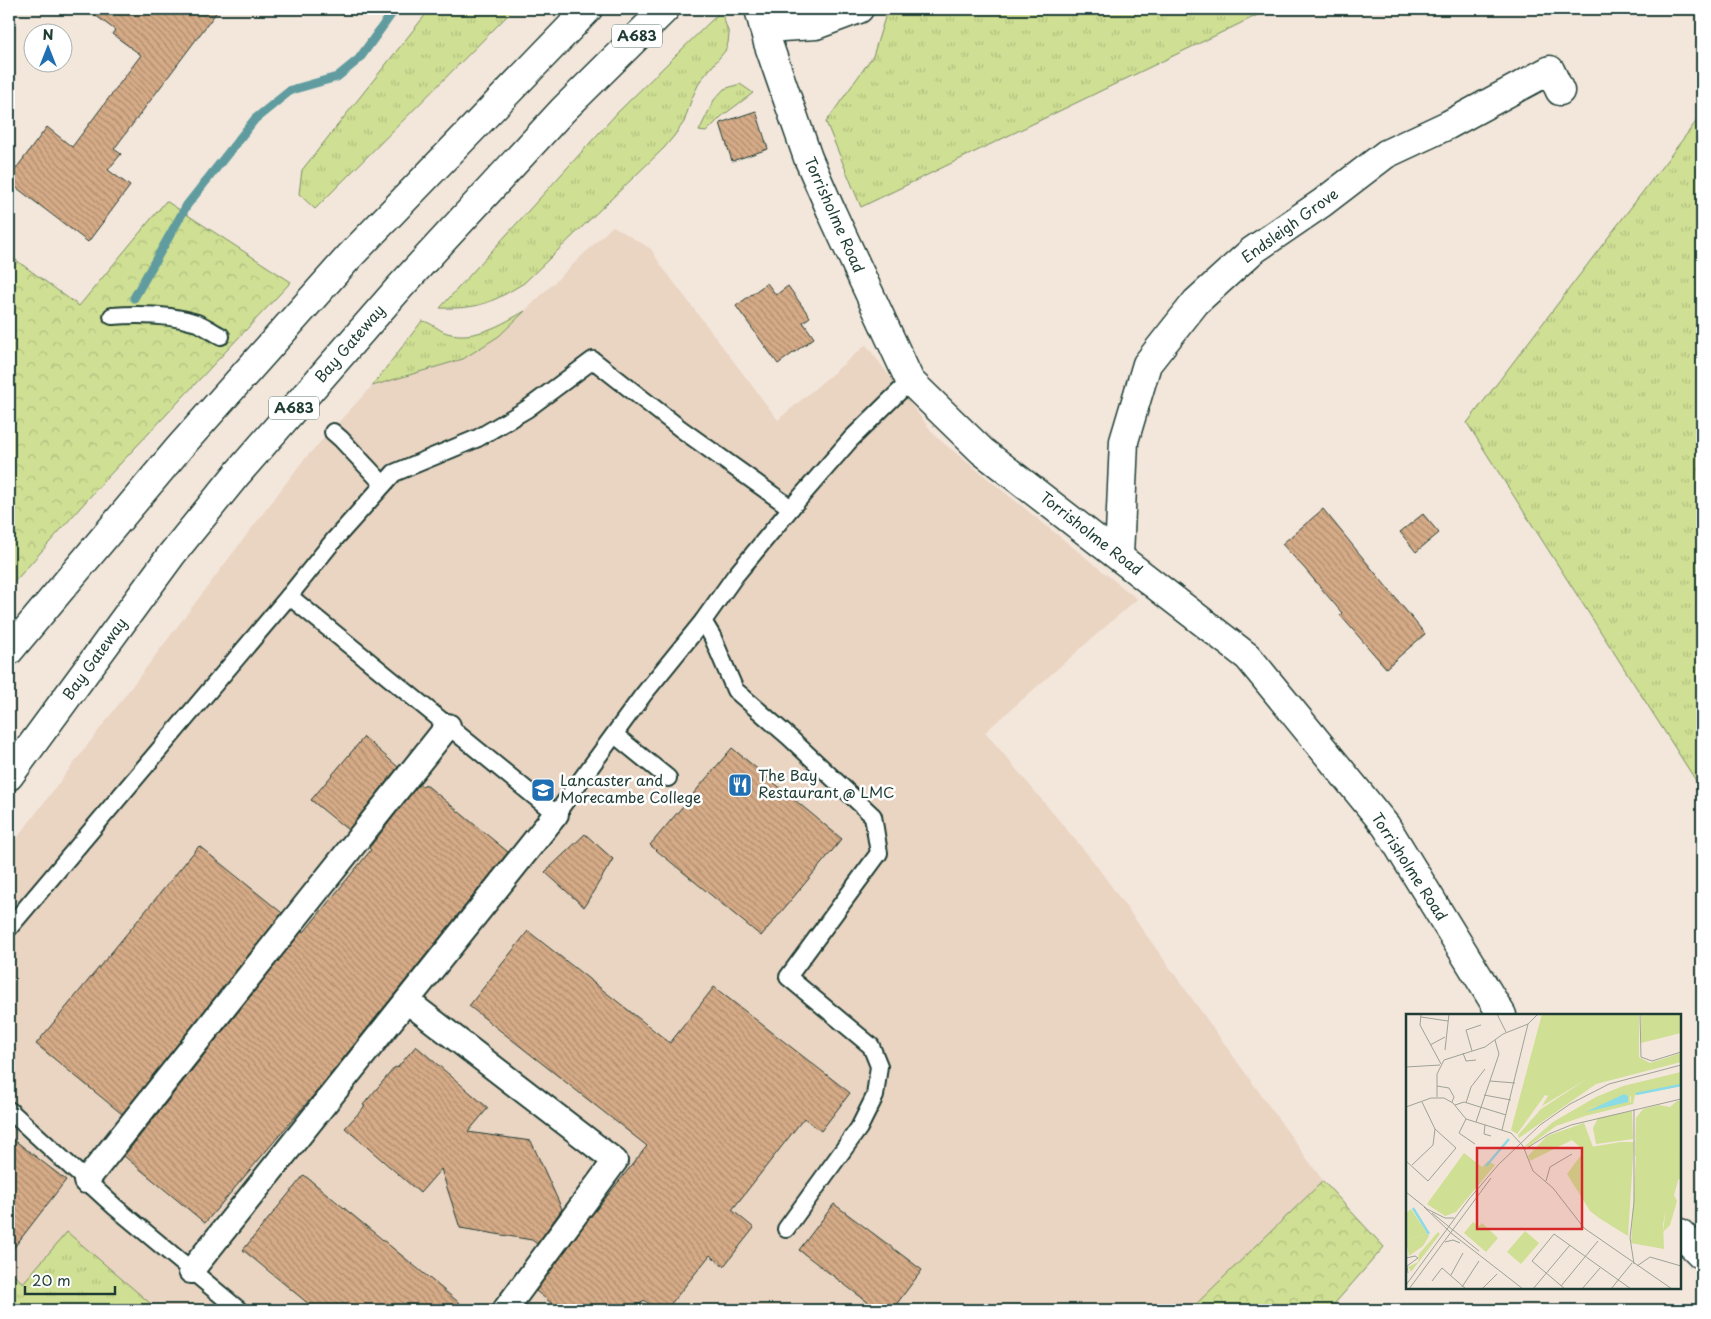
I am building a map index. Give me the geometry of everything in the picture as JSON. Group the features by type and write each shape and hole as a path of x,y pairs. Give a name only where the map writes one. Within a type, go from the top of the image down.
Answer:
{"main road":[{"path":"9,651 179,448 349,257 588,9"},
{"name":"Bay Gateway","path":"9,776 172,554 237,474 399,288 563,110 665,9"},
{"path":"761,18 816,25 859,9"},
{"name":"Torrisholme Road","path":"761,18 808,158 910,382 982,451 1248,657 1386,826 1501,1014"},
{"name":"Endsleigh Grove","path":"1119,556 1124,441 1147,364 1196,302 1252,251 1322,203 1386,154 1448,125 1550,70"},
{"path":"9,759 32,744"},
{"path":"1681,1234 1702,1255"}],"street":[{"path":"86,1181 448,726"},
{"path":"191,1271 556,814"},
{"path":"407,1001 615,1161 504,1310"}],"lane":[{"path":"112,316 137,314 173,317 198,324 221,336"},
{"path":"9,928 334,540 394,473 478,438 527,409 593,360 682,429 791,508"},
{"path":"289,596 556,814 643,695 703,621 735,576 851,439 910,382"},
{"path":"333,432 383,484"},
{"path":"703,621 712,636 735,690 789,737 873,816 879,853 788,977 871,1046 880,1066 875,1096 859,1128 786,1229"},
{"path":"615,735 668,778"},
{"path":"9,1110 115,1207 239,1310"}],"shaded area":[{"name":"Lancaster and Morecambe College","path":"613,226 651,249 660,264 778,420 866,345 936,437 1137,599 985,732 1093,861 1323,1181 1190,1310 9,1310 9,849 302,462 372,386 463,359 499,336"}],"green space":[{"path":"430,9 514,9 315,209 299,194 302,170"},
{"path":"891,9 1270,9 861,207 826,122 873,56 887,11"},
{"path":"721,11 729,34 725,51 700,81 684,122 664,148 524,283 493,300 475,306 440,308 618,112"},
{"path":"740,84 753,93 722,116 706,132 699,131 714,100 724,89"},
{"path":"1702,114 1702,790 1467,423"},
{"path":"166,201 291,282 103,482 9,588 9,255 79,306"},
{"path":"525,311 499,336 463,359 372,386 422,321 447,333 468,335 488,330"},
{"path":"1323,1181 1384,1247 1329,1310 1190,1310"},
{"path":"67,1232 158,1310 9,1310 9,1271 23,1283"}],"building":[{"path":"87,9 219,9 114,149 121,154 108,170 130,186 88,242 9,182 9,178 47,127 72,147 141,55 112,34 115,30"},
{"path":"756,111 768,149 732,161 720,123"},
{"path":"767,283 776,295 788,286 810,317 803,322 814,338 778,364 736,306"},
{"path":"1323,509 1425,634 1386,668 1340,615 1342,613 1282,544"},
{"path":"1423,514 1439,533 1416,552 1400,532"},
{"path":"364,737 398,767 348,830 311,800"},
{"path":"732,748 842,839 761,936 650,845"},
{"path":"419,784 423,787 425,784 508,852 317,1091 205,1223 124,1156 303,930 304,932 371,850 369,848"},
{"path":"585,834 613,859 584,907 545,872"},
{"path":"199,846 282,913 122,1114 36,1044"},
{"path":"528,931 670,1043 714,987 850,1093 821,1131 804,1118 732,1210 754,1228 724,1266 710,1255 666,1310 657,1310 644,1300 635,1310 560,1310 536,1291 588,1220 647,1146 469,1006"},
{"path":"416,1046 488,1108 468,1132 531,1141 562,1209 537,1244 532,1240 460,1228 441,1169 420,1193 345,1128 365,1106 363,1105 395,1067 397,1068"},
{"path":"9,1136 66,1180 9,1254"},
{"path":"304,1175 468,1310 316,1310 243,1250"},
{"path":"834,1204 922,1270 892,1310 878,1310 799,1250"}],"waterway":[{"path":"134,298 187,205 255,119 291,90 337,77 359,59 395,9"}],"place":[{"name":"The Bay Restaurant @ LMC","path":"740,785"},
{"name":"Lancaster and Morecambe College","path":"543,790"}]}
